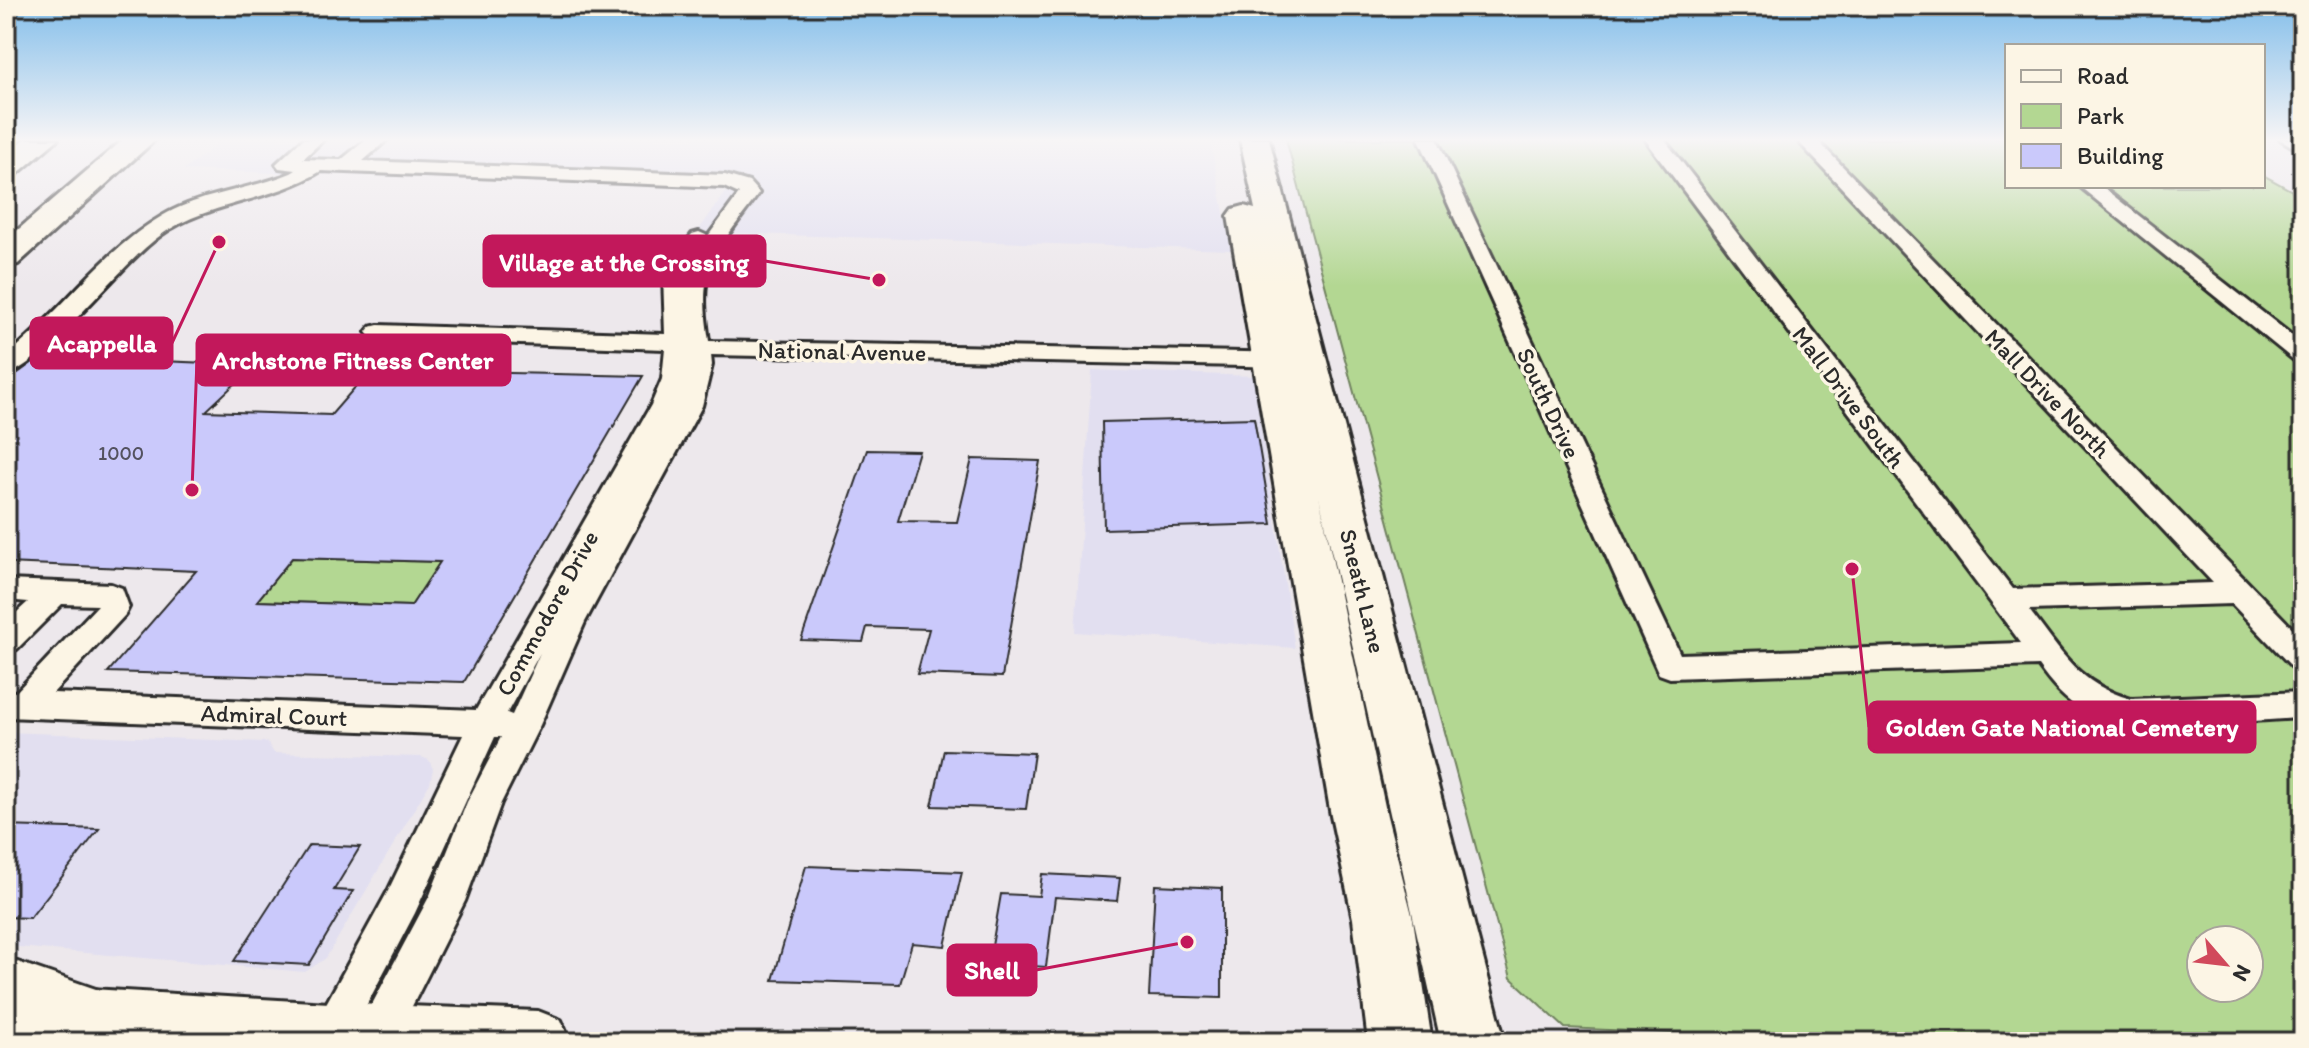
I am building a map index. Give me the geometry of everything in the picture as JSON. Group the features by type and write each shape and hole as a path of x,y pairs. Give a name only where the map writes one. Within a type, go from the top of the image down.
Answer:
{"main road":[{"path":"6,233 65,188"},
{"path":"6,257 86,188"},
{"name":"Sneath Lane","path":"1242,188 1473,1042"},
{"name":"Sneath Lane","path":"1262,188 1359,816 1383,919 1400,1042"},
{"path":"6,987 100,1019"},
{"path":"6,1014 350,1039 538,1042"}],"street":[{"name":"Commodore Drive","path":"6,368 28,352 61,316 153,231 206,203 269,188"},
{"name":"Commodore Drive","path":"350,1039 446,901 484,802 524,725 632,486 688,343 694,313 696,276 704,258 749,193 744,188"},
{"name":"South Drive","path":"1450,188 1670,666 2043,654"},
{"name":"Mall Drive South","path":"1691,188 2058,674 2082,694 2123,710 2147,712 2303,705"},
{"name":"Mall Drive North","path":"1852,188 2239,593 2299,650"},
{"path":"2092,188 2303,356"},
{"name":"National Avenue","path":"378,332 688,343 729,349 1288,360"},
{"name":"Commodore Drive","path":"350,1039 402,901 442,810 485,724 632,486"},
{"path":"6,590 55,593"},
{"path":"6,641 55,593"},
{"name":"Admiral Court","path":"14,704 114,607 111,595 55,593"},
{"path":"2003,600 2239,593"},
{"name":"Admiral Court","path":"14,704 524,725"}],"shaded area":[{"path":"729,188 1219,188 1231,250 697,232"},
{"path":"1092,370 1253,376 1295,648 1075,632"},
{"path":"6,732 267,742 274,753 421,757 429,760 433,769 430,783 326,958 305,972 6,946"}],"green space":[{"path":"1299,188 2286,188 2303,197 2303,1042 1868,1042 1565,1028 1511,978"},
{"path":"292,558 440,562 411,606 257,601"}],"building":[{"path":"41,356 255,365 206,411 331,415 370,370 643,376 464,682 108,672 196,571 6,563 6,382","holes":["292,558 440,562 411,606 257,601"]},
{"path":"1254,418 1272,524 1104,529 1102,422"},
{"path":"867,450 919,451 898,521 957,522 972,459 1040,461 1002,677 917,674 929,629 867,627 863,642 801,640"},
{"path":"944,750 1034,753 1026,809 932,806"},
{"path":"6,826 99,829 30,918 6,917"},
{"path":"309,845 360,847 334,890 353,891 309,965 234,961"},
{"path":"806,866 962,872 945,946 912,943 900,984 773,980"},
{"path":"1042,874 1120,878 1117,901 1055,897 1046,967 989,963 1001,894 1039,896"},
{"path":"1155,885 1222,888 1222,998 1149,996"}],"place":[{"name":"Acappella","path":"219,242"},
{"name":"Village at the Crossing","path":"879,280"},
{"name":"Archstone Fitness Center","path":"192,490"},
{"name":"Golden Gate National Cemetery","path":"1852,569"},
{"name":"Shell","path":"1187,942"}]}
